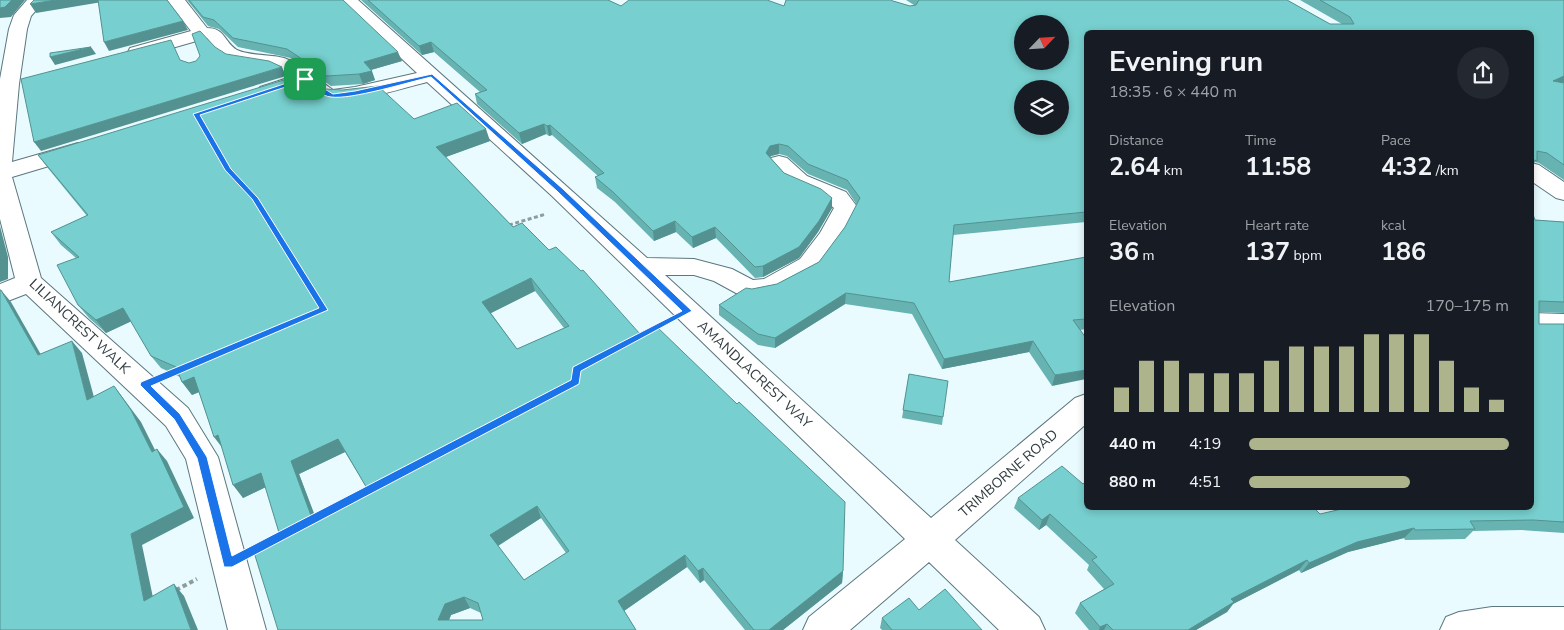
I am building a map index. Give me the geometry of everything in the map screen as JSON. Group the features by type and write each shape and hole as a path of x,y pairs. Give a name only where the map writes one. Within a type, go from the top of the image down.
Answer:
{"street":[{"name":"LILIANCREST WALK","path":"36,0 23,15 18,29 18,82 0,174 29,282 177,416 202,457 228,563 247,630"},
{"path":"176,0 202,32 212,33 228,51 239,57 260,59 285,65 299,72 305,79 326,94 333,96 349,94 432,75"},
{"name":"AMANDLACREST WAY","path":"348,0 572,202 1026,630"},
{"path":"118,57 187,48 202,32"},
{"path":"249,97 305,79"},
{"path":"0,174 94,145"},
{"path":"640,266 677,266 709,270 752,289 768,287 782,281 810,264 832,236 846,208 844,202 836,195 794,178 779,163"},
{"path":"1534,172 1564,193"},
{"path":"0,295 29,282"},
{"path":"1534,323 1564,324"},
{"name":"TRIMBORNE ROAD","path":"822,630 1084,408"},
{"path":"1459,630 1492,625 1564,625"}],"path":[{"path":"505,226 546,214 572,202"},
{"path":"307,522 360,495"},
{"path":"172,591 228,563"}],"building":[{"path":"0,0 12,0 5,7 0,8"},
{"path":"34,0 56,0 30,4"},
{"path":"98,0 167,0 183,21 104,42"},
{"path":"189,0 343,0 398,52 364,62 372,71 359,74 327,76 287,49 233,38 214,20 203,17"},
{"path":"368,0 608,0 621,6 629,0 767,0 784,6 786,0 891,0 910,6 916,5 919,0 1287,0 1330,24 1354,24 1350,17 1320,0 1564,0 1564,76 1553,81 1564,83 1564,165 1547,153 1537,151 1537,161 1534,160 1534,30 1084,30 1084,212 954,225 949,282 1084,257 1084,319 1073,320 1084,335 1084,370 1055,375 1033,341 944,359 914,303 846,293 775,338 758,334 719,305 746,288 752,289 777,284 819,262 845,227 860,198 847,180 808,164 788,146 779,144 770,146 766,153 784,173 821,189 832,198 819,221 799,247 763,266 755,267 715,227 692,237 675,221 653,231 595,177 604,173 550,125 544,124 519,133 475,94 487,90 431,42 419,46"},
{"path":"200,31 215,47 226,54 269,61 282,67 34,142 21,79 171,40 180,60 189,63 196,61 200,56 192,34"},
{"path":"91,47 50,57 50,53"},
{"path":"297,76 310,84 326,89 342,90 378,86 414,119 457,103 486,129 436,147 513,227 522,223 549,250 556,247 581,271 583,270 640,334 656,326 737,404 739,402 845,502 843,571 769,630 754,630 703,568 698,571 685,555 618,601 636,630 278,630 253,549 280,536 261,473 233,485 218,435 214,437 194,377 182,382 176,367 151,356 123,308 96,320 78,305 57,265 79,257 51,232 88,215 38,155","holes":["531,278 569,326 517,349 482,302","338,439 368,490 313,521 291,461","537,506 569,551 524,580 490,535","464,597 478,603 483,620 438,620 445,604"]},
{"path":"1534,217 1535,220 1564,222 1564,302 1539,301 1539,324 1564,324 1564,522 1533,520 1470,521 1475,529 1415,530 1414,528 1357,542 1309,563 1307,560 1231,599 1234,602 1188,630 1113,630 1107,624 1100,627 1080,603 1114,584 1092,560 1097,557 1050,514 1042,520 1018,498 1062,466 1084,483 1084,510 1316,510 1320,514 1337,510 1534,510"},
{"path":"0,290 38,355 72,341 87,400 114,386 131,410 152,452 157,449 184,507 131,534 144,601 174,584 191,630 0,630"},
{"path":"909,374 948,381 943,417 903,410"},
{"path":"945,589 982,630 892,630 882,618 909,598 919,610"}],"route":[{"path":"432,75 688,311 576,370 576,382 228,563 202,457 177,416 144,385 324,310 255,198 228,170 196,114 305,79 326,94 333,96 355,93 432,75"}]}
